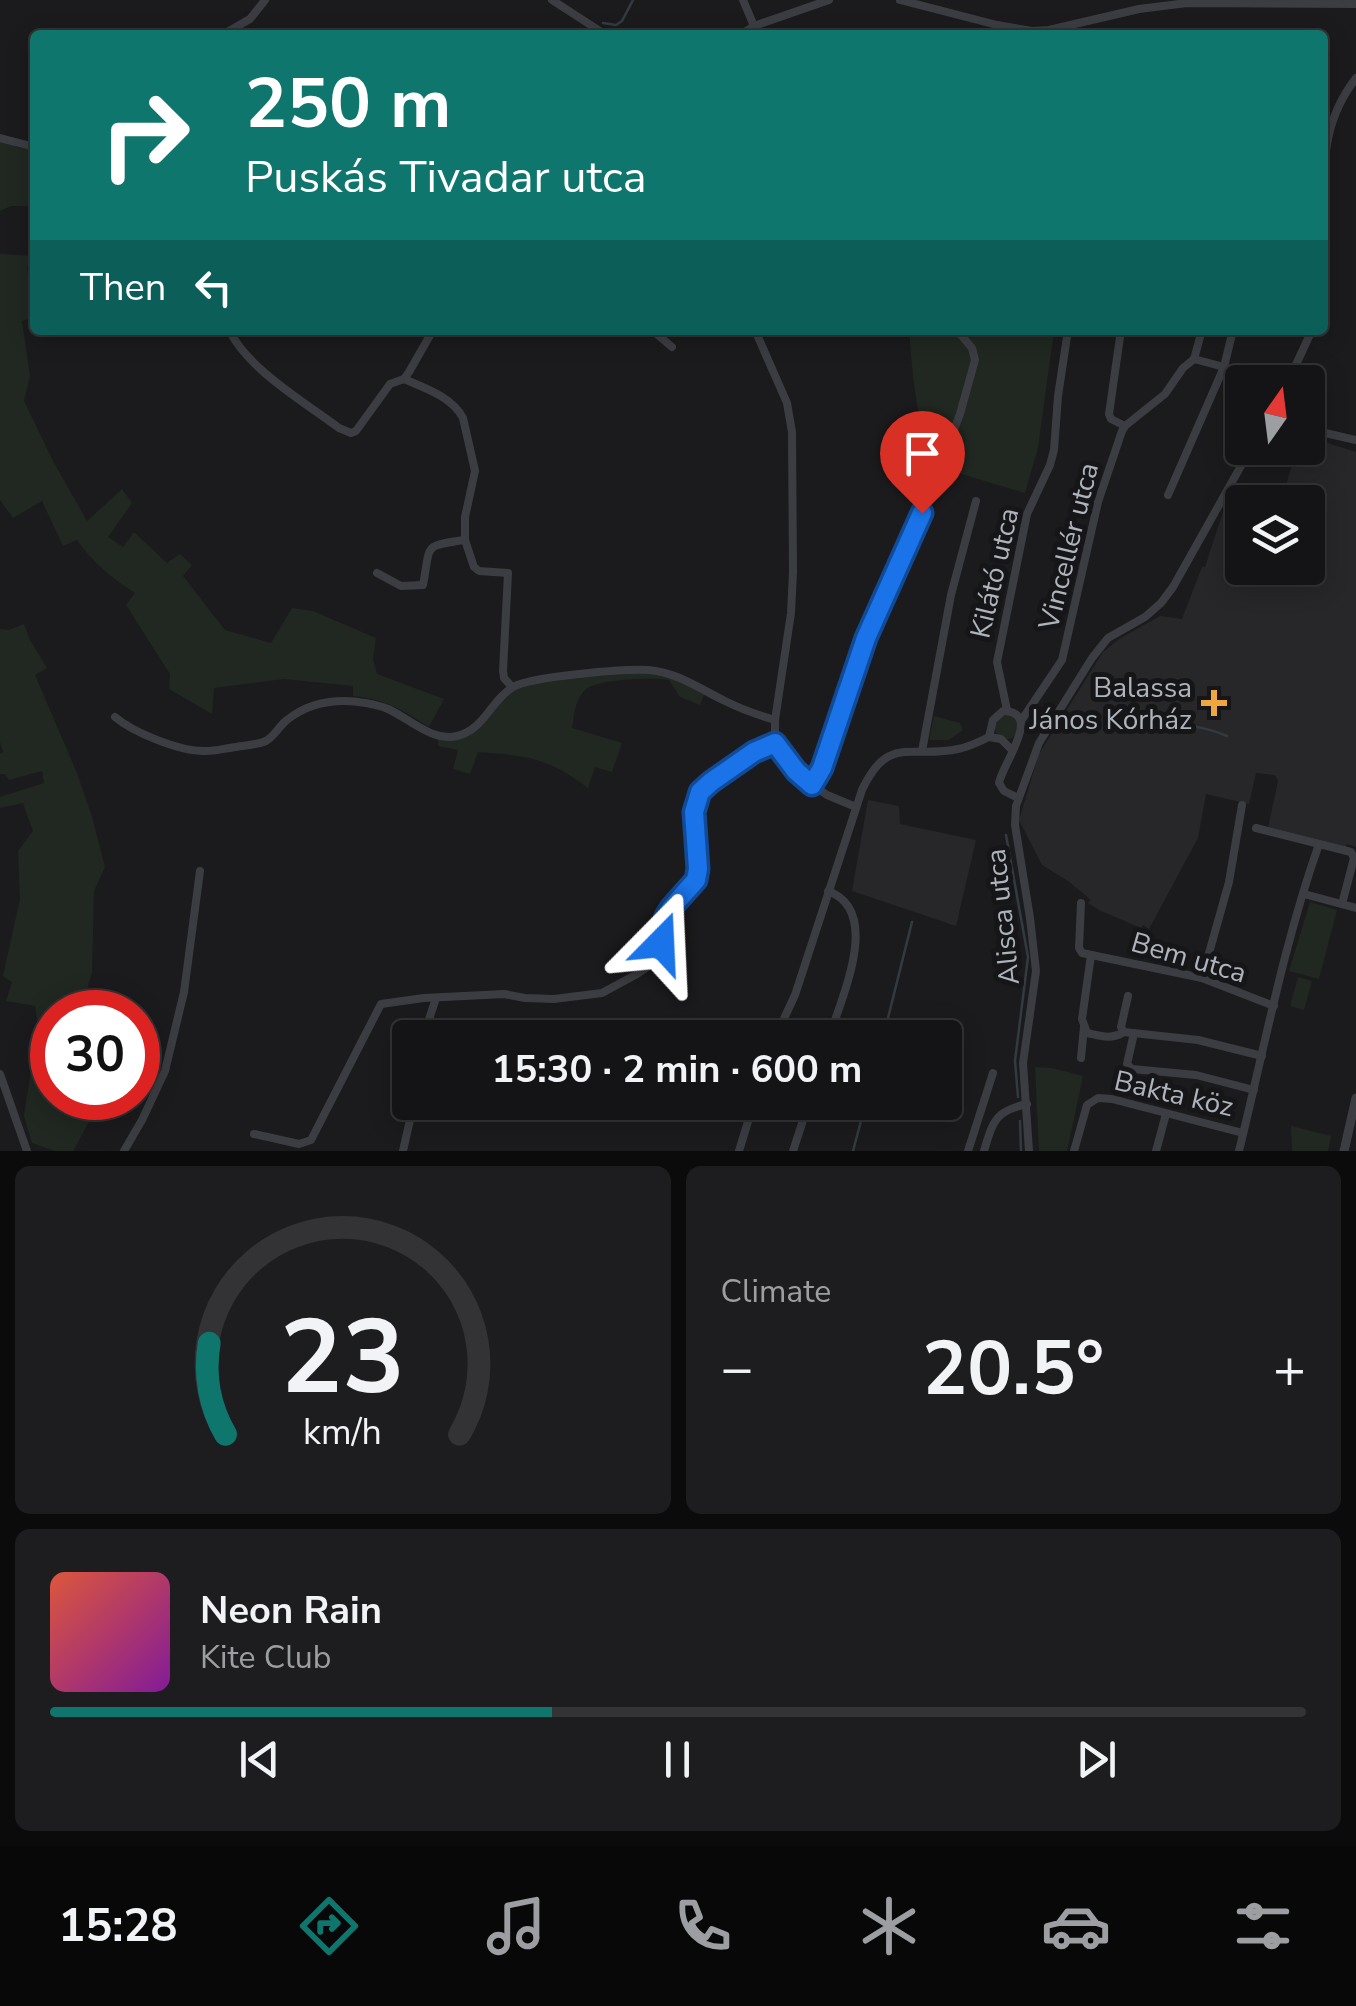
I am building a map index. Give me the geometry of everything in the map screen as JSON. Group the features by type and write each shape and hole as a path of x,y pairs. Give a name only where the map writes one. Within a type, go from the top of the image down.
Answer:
{"street":[{"path":"231,30 250,19 265,0"},
{"path":"552,0 598,30"},
{"path":"743,0 754,26"},
{"path":"748,30 830,0"},
{"path":"900,0 1022,30"},
{"path":"1049,30 1139,4 1356,2"},
{"path":"1328,128 1356,78"},
{"path":"0,138 30,147"},
{"path":"231,335 250,360 351,433 356,432 390,384 404,379 431,335"},
{"path":"658,335 672,347"},
{"path":"757,335 787,403 792,432 791,613 775,743 812,785 856,807"},
{"path":"812,785 822,768 866,638 922,513 960,414 974,360 972,348 961,335"},
{"name":"Kilátó utca","path":"1007,710 997,662 1026,514 1054,450 1067,335"},
{"path":"1120,335 1109,414 1124,428 1165,394 1194,359 1201,335"},
{"path":"1168,495 1224,367 1232,335"},
{"path":"1296,365 1310,335"},
{"path":"1194,359 1224,367"},
{"path":"404,379 437,394 463,418 475,471 465,517 465,540 479,571 508,573 503,671 512,687"},
{"name":"Vincellér utca","path":"1018,798 1004,791 999,783 1001,772 1022,721 1066,649 1098,502 1124,428"},
{"path":"1325,433 1356,440"},
{"path":"1018,798 1039,743 1092,658 1108,638 1161,603 1241,465"},
{"path":"922,751 951,595 976,501"},
{"path":"377,574 401,586 424,586 430,548 465,540"},
{"path":"115,717 146,735 206,751 260,743 310,707 349,701 384,707 432,733 456,737 479,724 512,687 540,679 649,670 694,684 722,700 775,720"},
{"path":"989,737 992,720 998,714 1007,710 1022,721"},
{"path":"782,1020 856,807 876,764 901,751 958,750 989,737 1001,740 1012,750"},
{"path":"254,1134 299,1144 311,1140 381,1004 504,994 554,999 602,993 649,966 658,955 666,916 696,880 694,812 700,792 754,752 775,743"},
{"name":"Alisca utca","path":"1018,798 1015,825 1036,971 1023,1063 1029,1151"},
{"path":"1202,978 1229,882 1242,806"},
{"path":"1256,828 1351,852 1354,858 1342,904"},
{"path":"1239,1151 1281,972 1318,844"},
{"path":"124,1151 164,1072 174,1038 200,870"},
{"path":"828,890 852,909 856,944 834,1020"},
{"path":"1304,894 1356,908"},
{"name":"Bem utca","path":"1081,903 1082,953 1202,978 1274,1006"},
{"name":"Bem utca","path":"1081,1058 1091,954"},
{"path":"1128,996 1120,1027 1129,1033"},
{"path":"428,1020 436,998"},
{"path":"1084,1026 1088,1032 1109,1038 1129,1033 1198,1040 1262,1056"},
{"path":"1129,1033 1127,1064 1132,1069 1196,1075 1254,1090"},
{"path":"968,1151 994,1073"},
{"path":"0,1074 27,1151"},
{"name":"Bakta köz","path":"1074,1151 1086,1104 1094,1098 1243,1133"},
{"path":"1344,1151 1356,1100"},
{"path":"984,1151 1001,1112 1027,1104"},
{"path":"1156,1151 1166,1114"},
{"path":"403,1151 410,1120"},
{"path":"739,1151 748,1120"},
{"path":"793,1151 802,1120"}],"shaded area":[{"path":"0,135 16,147 30,149 30,206 11,206 0,211"},
{"path":"0,254 30,256 30,319 22,321 30,376 24,401 87,521 122,489 132,503 108,537 123,547 134,532 167,563 180,554 192,565 183,576 225,630 271,643 292,608 313,611 376,638 373,659 377,674 444,699 429,727 393,706 353,696 353,686 284,679 214,688 212,714 169,689 170,674 126,605 135,593 103,570 77,540 63,546 42,501 13,518 0,500"},
{"path":"909,335 1053,335 1038,448 1025,493 936,463 928,478"},
{"name":"Balassa János Kórház","path":"1325,442 1356,452 1356,847 1347,844 1346,848 1268,828 1278,781 1275,775 1256,773 1249,804 1206,794 1198,838 1149,929 1143,925 1141,928 1088,903 1091,900 1042,865 1019,820 1039,754 1103,652 1160,616 1182,619 1225,506 1225,585 1325,585 1325,485 1286,485 1292,465 1325,465"},
{"path":"24,624 47,668 35,675 77,773 105,867 94,891 92,973 87,990 30,990 30,1005 6,1001 12,982 3,976 20,899 18,851 33,831 23,803 0,808 0,797 44,783 42,771 9,780 0,774 0,629"},
{"path":"649,670 706,690 700,705 680,697 669,680 611,681 584,691 572,728 622,743 612,772 595,767 588,788 548,764 511,755 478,752 470,774 453,769 458,750 438,746 438,735 467,733 512,687 539,679"},
{"path":"1007,715 1019,727 1007,739 995,727"},
{"path":"934,716 960,723 963,730 949,740 929,740"},
{"path":"868,800 899,806 900,824 976,840 956,926 852,891"},
{"path":"1310,902 1337,910 1319,979 1289,971"},
{"path":"1298,977 1312,981 1304,1010 1290,1006"},
{"path":"1035,1067 1083,1076 1067,1151 1039,1151"},
{"path":"30,1077 30,1120 90,1120 73,1151 55,1151 32,1143 24,1116"},
{"path":"1291,1126 1331,1136 1328,1151 1292,1151"}],"waterway":[{"path":"603,23 616,25 622,21 633,0"},
{"path":"1142,717 1227,736"},
{"path":"1006,835 1028,957 1015,1061 1018,1097"},
{"path":"888,1020 912,922"},
{"path":"853,1151 861,1120"},
{"path":"1020,1121 1021,1151"}],"place":[{"name":"Balassa János Kórház","path":"1214,703"}],"route":[{"path":"661,943 666,916 696,880 694,812 700,792 754,752 775,743 812,785 822,768 866,638 922,513"}]}
